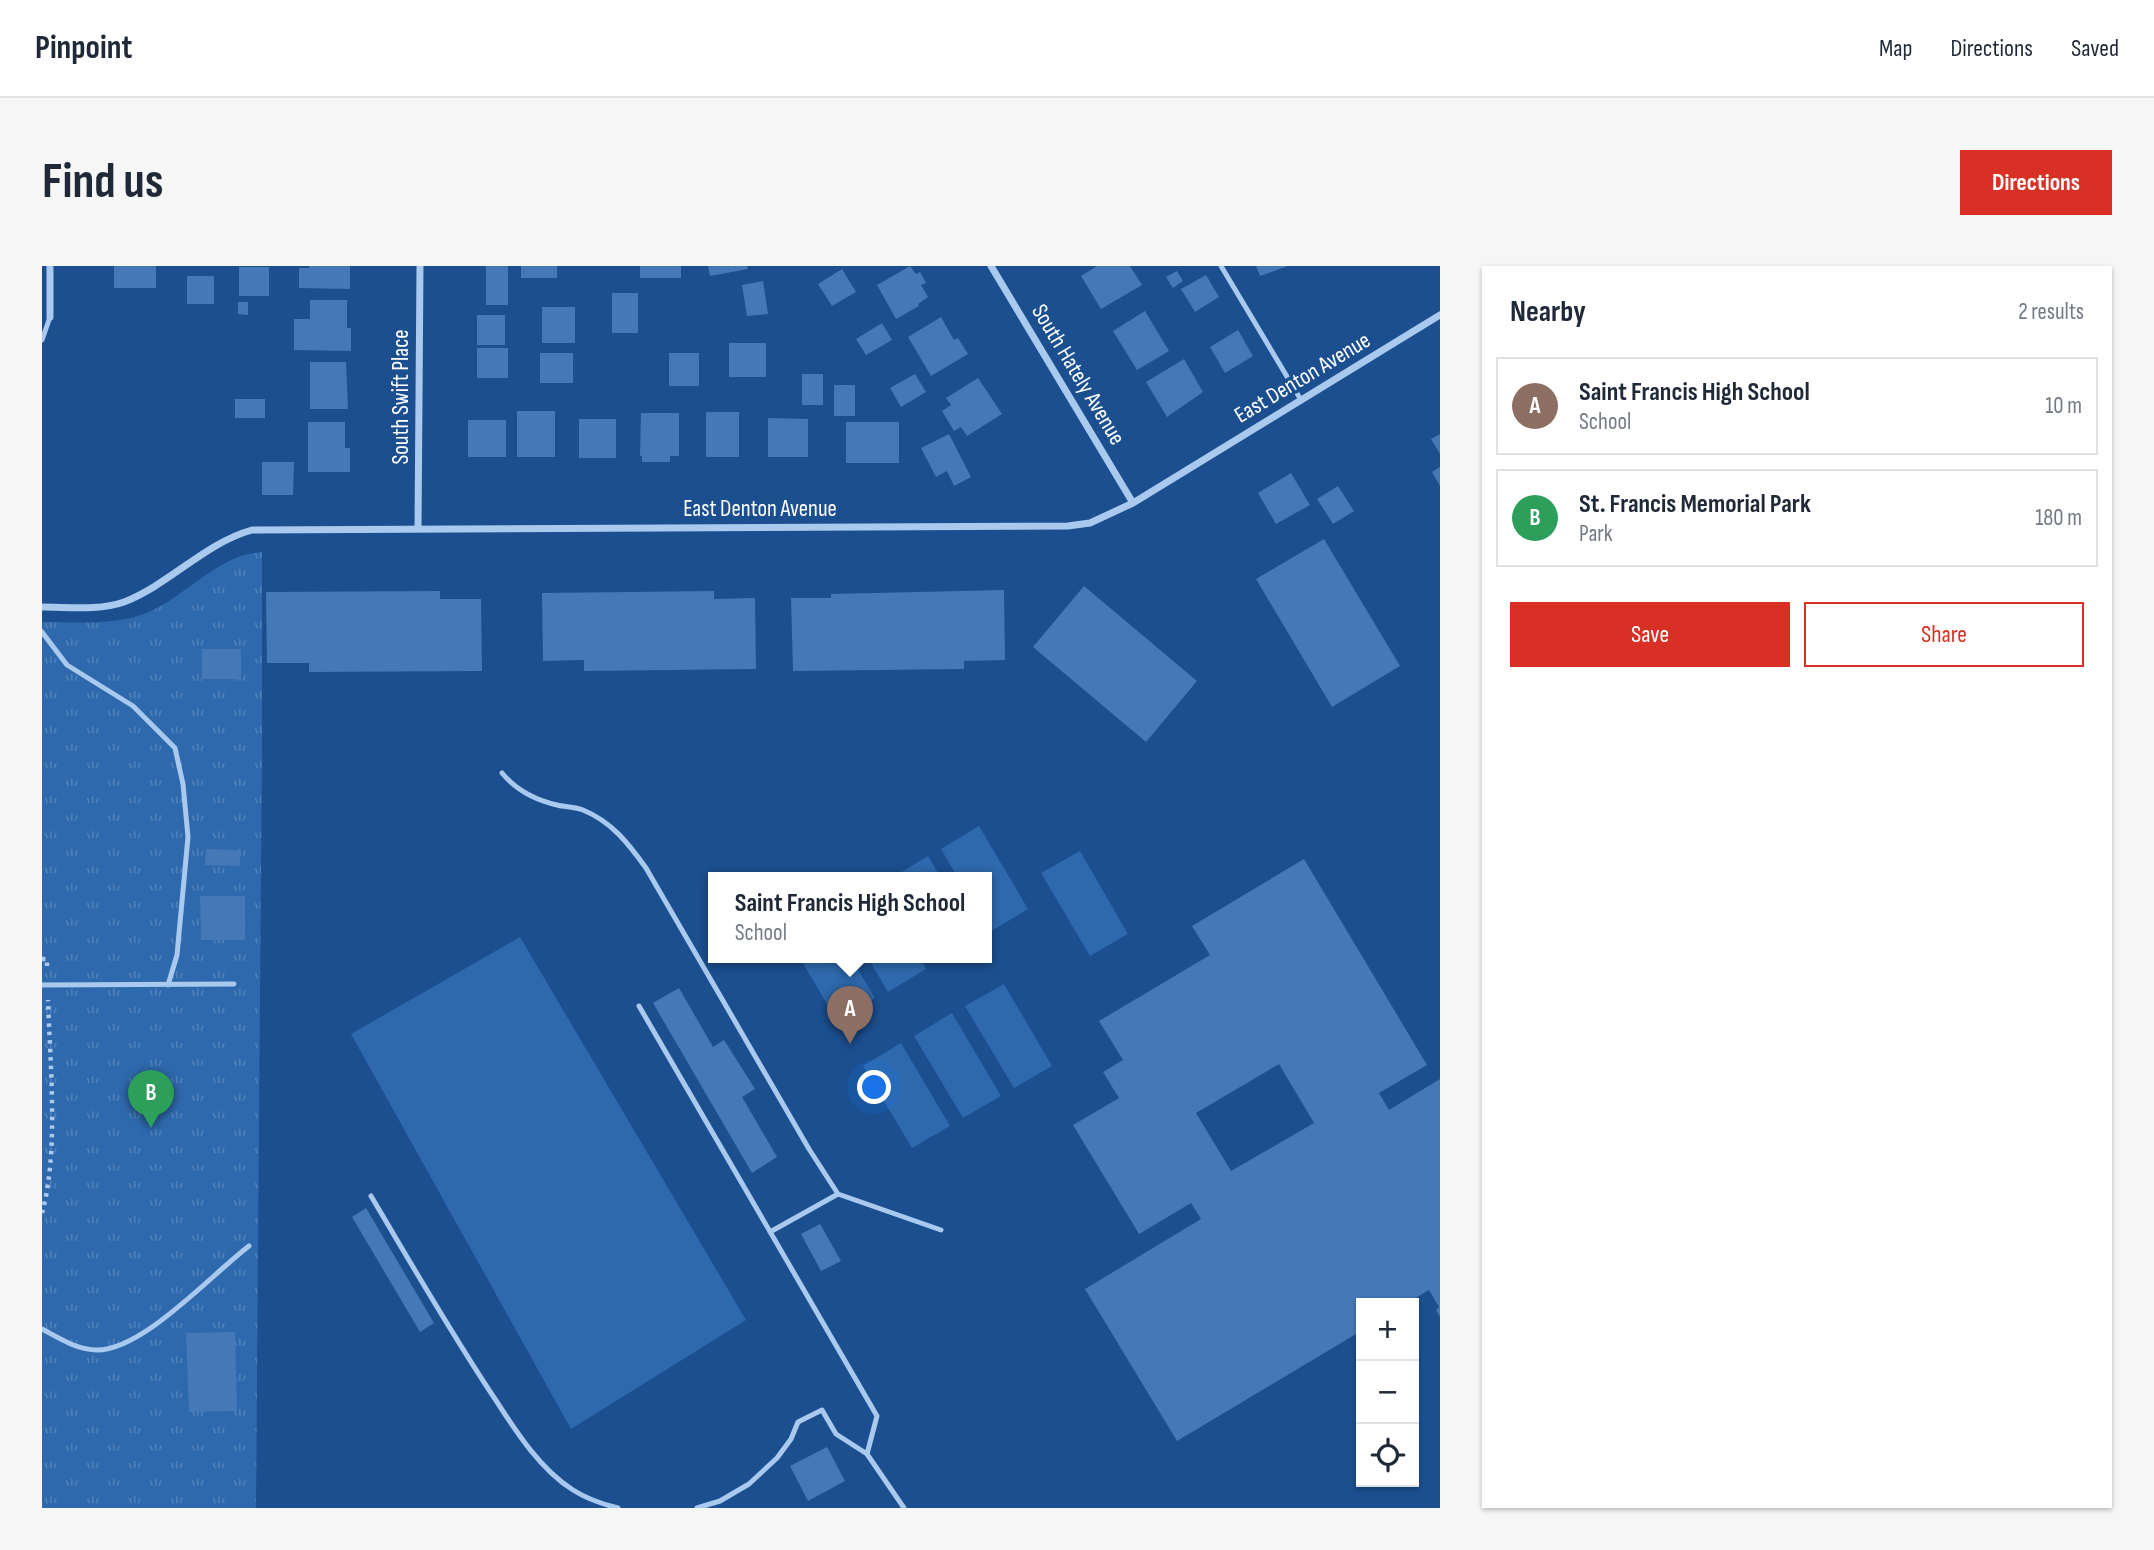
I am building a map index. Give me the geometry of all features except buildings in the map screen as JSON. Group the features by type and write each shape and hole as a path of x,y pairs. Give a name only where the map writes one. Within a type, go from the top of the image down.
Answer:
{"street":[{"path":"50,266 50,317"},
{"name":"South Swift Place","path":"418,529 420,266"},
{"name":"South Hately Avenue","path":"991,266 1133,503"},
{"name":"East Denton Avenue","path":"42,607 100,607 121,603 156,586 232,536 253,530 1068,526 1090,523 1133,503 1440,315"}],"lane":[{"path":"1221,266 1301,400"},
{"path":"42,340 50,317"},
{"path":"42,632 67,665 133,706 175,748 183,784 188,837 177,955 168,985"},
{"path":"502,773 510,783 533,798 581,809 606,822 626,839 646,868 809,1149 838,1194 941,1230"},
{"path":"45,985 234,984"},
{"path":"639,1006 877,1416 867,1454"},
{"path":"770,1232 838,1194"},
{"path":"371,1196 471,1363 514,1427 546,1467 572,1490 599,1504 618,1508"},
{"path":"42,1329 73,1346 96,1350 120,1347 152,1329 249,1246"},
{"path":"697,1508 720,1502 749,1484 777,1458 799,1422 822,1410 836,1434 867,1454 904,1508"}],"path":[{"path":"42,1213 49,1189 51,1100 45,985"}],"green space":[{"path":"262,552 256,1508 42,1508 42,622 96,622 149,612 229,561 243,555"},
{"path":"979,826 1028,909 992,931 992,872 954,872 941,849"},
{"path":"1080,851 1128,934 1090,956 1041,873"},
{"path":"928,856 937,872 902,872"},
{"path":"520,937 746,1320 571,1429 351,1034"},
{"path":"803,963 854,963 875,998 837,1021"},
{"path":"871,963 923,963 926,969 888,992"},
{"path":"1004,984 1052,1066 1014,1088 965,1006"},
{"path":"952,1013 1001,1096 963,1118 914,1036"},
{"path":"901,1043 950,1126 912,1148 863,1066"}],"place":[{"name":"Saint Francis High School","path":"850,1044"},
{"name":"St. Francis Memorial Park","path":"151,1128"}]}
